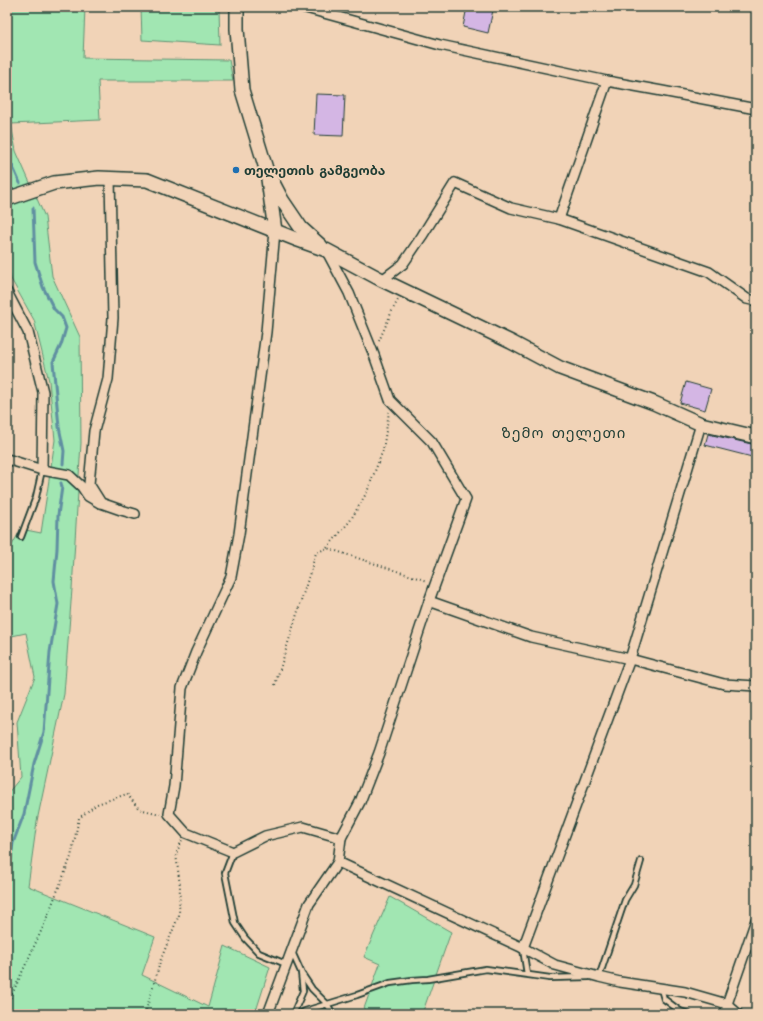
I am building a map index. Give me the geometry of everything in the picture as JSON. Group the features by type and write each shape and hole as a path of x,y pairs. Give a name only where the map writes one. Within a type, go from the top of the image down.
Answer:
{"street":[{"path":"237,7 237,29 242,90 268,172 282,200 301,228 326,250 349,293 374,354 390,400 432,442 466,499 379,753 360,802 341,838 338,862 309,904 268,1014"},
{"path":"302,7 440,45 607,81 756,109"},
{"path":"559,219 607,81"},
{"path":"268,172 274,230 266,332 238,541 231,577 196,652 182,688 174,786 169,814 186,833 233,852 265,836 303,827 341,838"},
{"path":"7,199 54,183 99,178 147,180 326,250 382,280 511,342 560,368 654,403 701,424 756,437"},
{"path":"101,503 89,484 94,431 108,379 113,318 110,178"},
{"path":"382,280 403,264 454,183 511,208 559,219 709,272 747,299 756,301"},
{"path":"274,230 293,216"},
{"path":"7,292 28,332 42,392 42,470"},
{"path":"523,948 630,659 701,424"},
{"path":"7,459 42,470 69,476 82,487 88,496 101,503 135,514"},
{"path":"430,601 531,637 630,659 724,684 756,686"},
{"path":"338,862 523,948 555,965 620,982 686,992 727,1004 738,1014"},
{"path":"727,1004 756,920"}],"lane":[{"path":"21,537 36,497 42,470"},
{"path":"233,852 225,873 235,923 245,938 259,953 286,964"},
{"path":"300,1014 305,1011 390,983 428,979 486,969 550,978 599,977 625,900 634,885 641,861"},
{"path":"523,948 527,974"},
{"path":"291,950 301,972 312,989 327,1004 333,1014"},
{"path":"292,1014 304,991 301,972"},
{"path":"661,988 664,998 679,1013 689,1014"},
{"path":"722,1014 727,1004"}],"path":[{"path":"374,354 392,311 404,290"},
{"path":"275,685 316,553 327,548 350,521 367,492 383,450 390,400"},
{"path":"327,548 436,584"},
{"path":"7,1005 43,927 71,857 79,818 97,804 127,794 139,809 159,814 169,814"},
{"path":"146,1014 161,959 179,915 180,886 176,854 186,833"}],"green space":[{"path":"7,7 85,7 83,58 229,60 233,81 98,81 100,120 11,124 16,151 45,217 52,276 80,337 81,443 64,694 37,821 28,886 155,937 142,975 208,1007 225,946 270,967 255,1014 7,1014 7,794 21,777 17,722 35,677 26,633 7,637 7,554 21,529 41,533 55,440 49,381 34,320 11,279 7,263"},
{"path":"141,7 219,7 220,45 142,40"},
{"path":"390,897 451,932 422,1014 362,1014 380,964 364,957"}],"building":[{"path":"467,7 481,7 493,10 488,33 463,27"},
{"path":"316,94 345,95 343,136 314,135"},
{"path":"686,382 711,389 705,410 680,403"},
{"path":"708,434 756,445 756,458 705,445"}],"waterway":[{"path":"7,160 12,165 20,183"},
{"path":"33,208 35,262 43,287 54,309 62,317 66,328 61,345 53,362 59,427 64,451 63,464"},
{"path":"7,886 13,843 24,814 34,764 44,732 50,652 58,604 54,581 58,515 62,487 61,483"}],"place":[{"name":"თელეთის გამგეობა","path":"236,170"}],"district":[{"name":"ზემო თელეთი","path":"564,433"}]}
